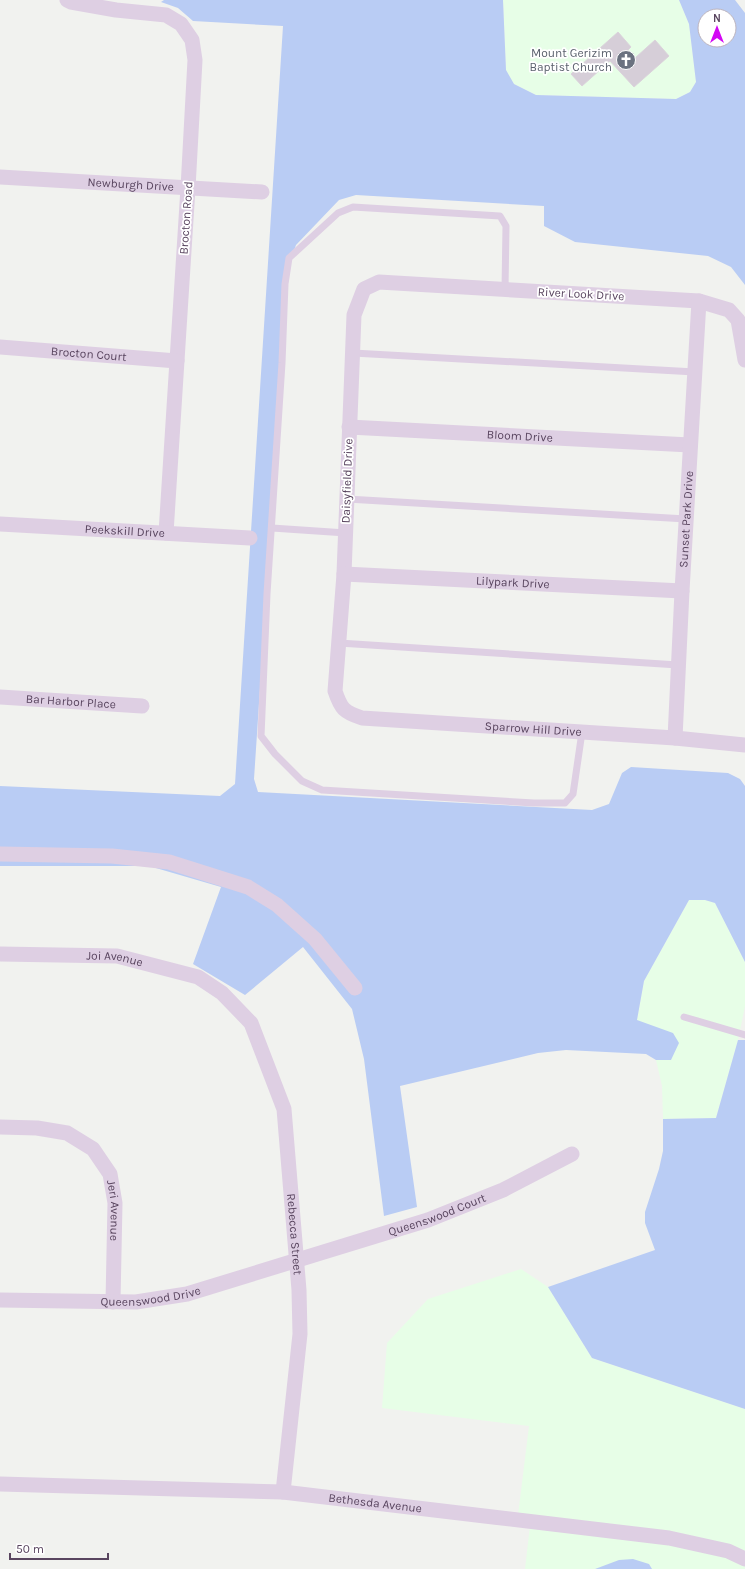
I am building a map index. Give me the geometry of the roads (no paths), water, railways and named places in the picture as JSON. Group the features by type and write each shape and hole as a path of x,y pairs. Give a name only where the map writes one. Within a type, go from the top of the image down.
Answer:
{"street":[{"name":"Brocton Road","path":"67,0 70,2 116,10 166,15 181,24 192,40 195,60 166,533"},
{"name":"Newburgh Drive","path":"0,177 262,192"},
{"name":"River Look Drive","path":"379,282 699,301 729,310 738,320 745,360"},
{"name":"Daisyfield Drive","path":"335,691 344,574 354,315 364,289 379,282"},
{"name":"Sunset Park Drive","path":"675,738 699,301"},
{"name":"Brocton Court","path":"0,346 177,361"},
{"name":"Bloom Drive","path":"349,427 690,445"},
{"name":"Peekskill Drive","path":"0,524 250,538"},
{"name":"Lilypark Drive","path":"344,574 682,591"},
{"name":"Sparrow Hill Drive","path":"335,691 339,704 349,714 362,718 675,738 745,745"},
{"name":"Bar Harbor Place","path":"0,697 142,706"},
{"path":"0,854 112,856 169,862 248,887 277,905 315,939 355,988"},
{"name":"Joi Avenue","path":"0,954 116,956 198,977 222,994"},
{"name":"Rebecca Street","path":"222,994 251,1023 284,1109 297,1261 300,1334 283,1492"},
{"name":"Jeri Avenue","path":"0,1127 37,1128 67,1133 93,1149 110,1174 115,1203 113,1302"},
{"name":"Queenswood Court","path":"297,1261 428,1220 503,1190 572,1154"},
{"name":"Queenswood Drive","path":"0,1300 136,1302 159,1300 187,1294 297,1261"},
{"name":"Bethesda Avenue","path":"0,1484 283,1492 669,1538 728,1551 745,1559"}],"lane":[{"path":"505,290 506,226 500,216 352,207 338,213 289,258 285,284 282,363 262,688 261,736 275,754 302,781 322,790 534,803 565,803 573,794 582,732"},
{"path":"352,353 695,372"},
{"path":"347,499 686,519"},
{"path":"272,528 346,533"},
{"path":"339,643 678,665"},
{"path":"684,1016 745,1035"}],"place":[{"name":"Mount Gerizim Baptist Church","path":"626,60"}]}
